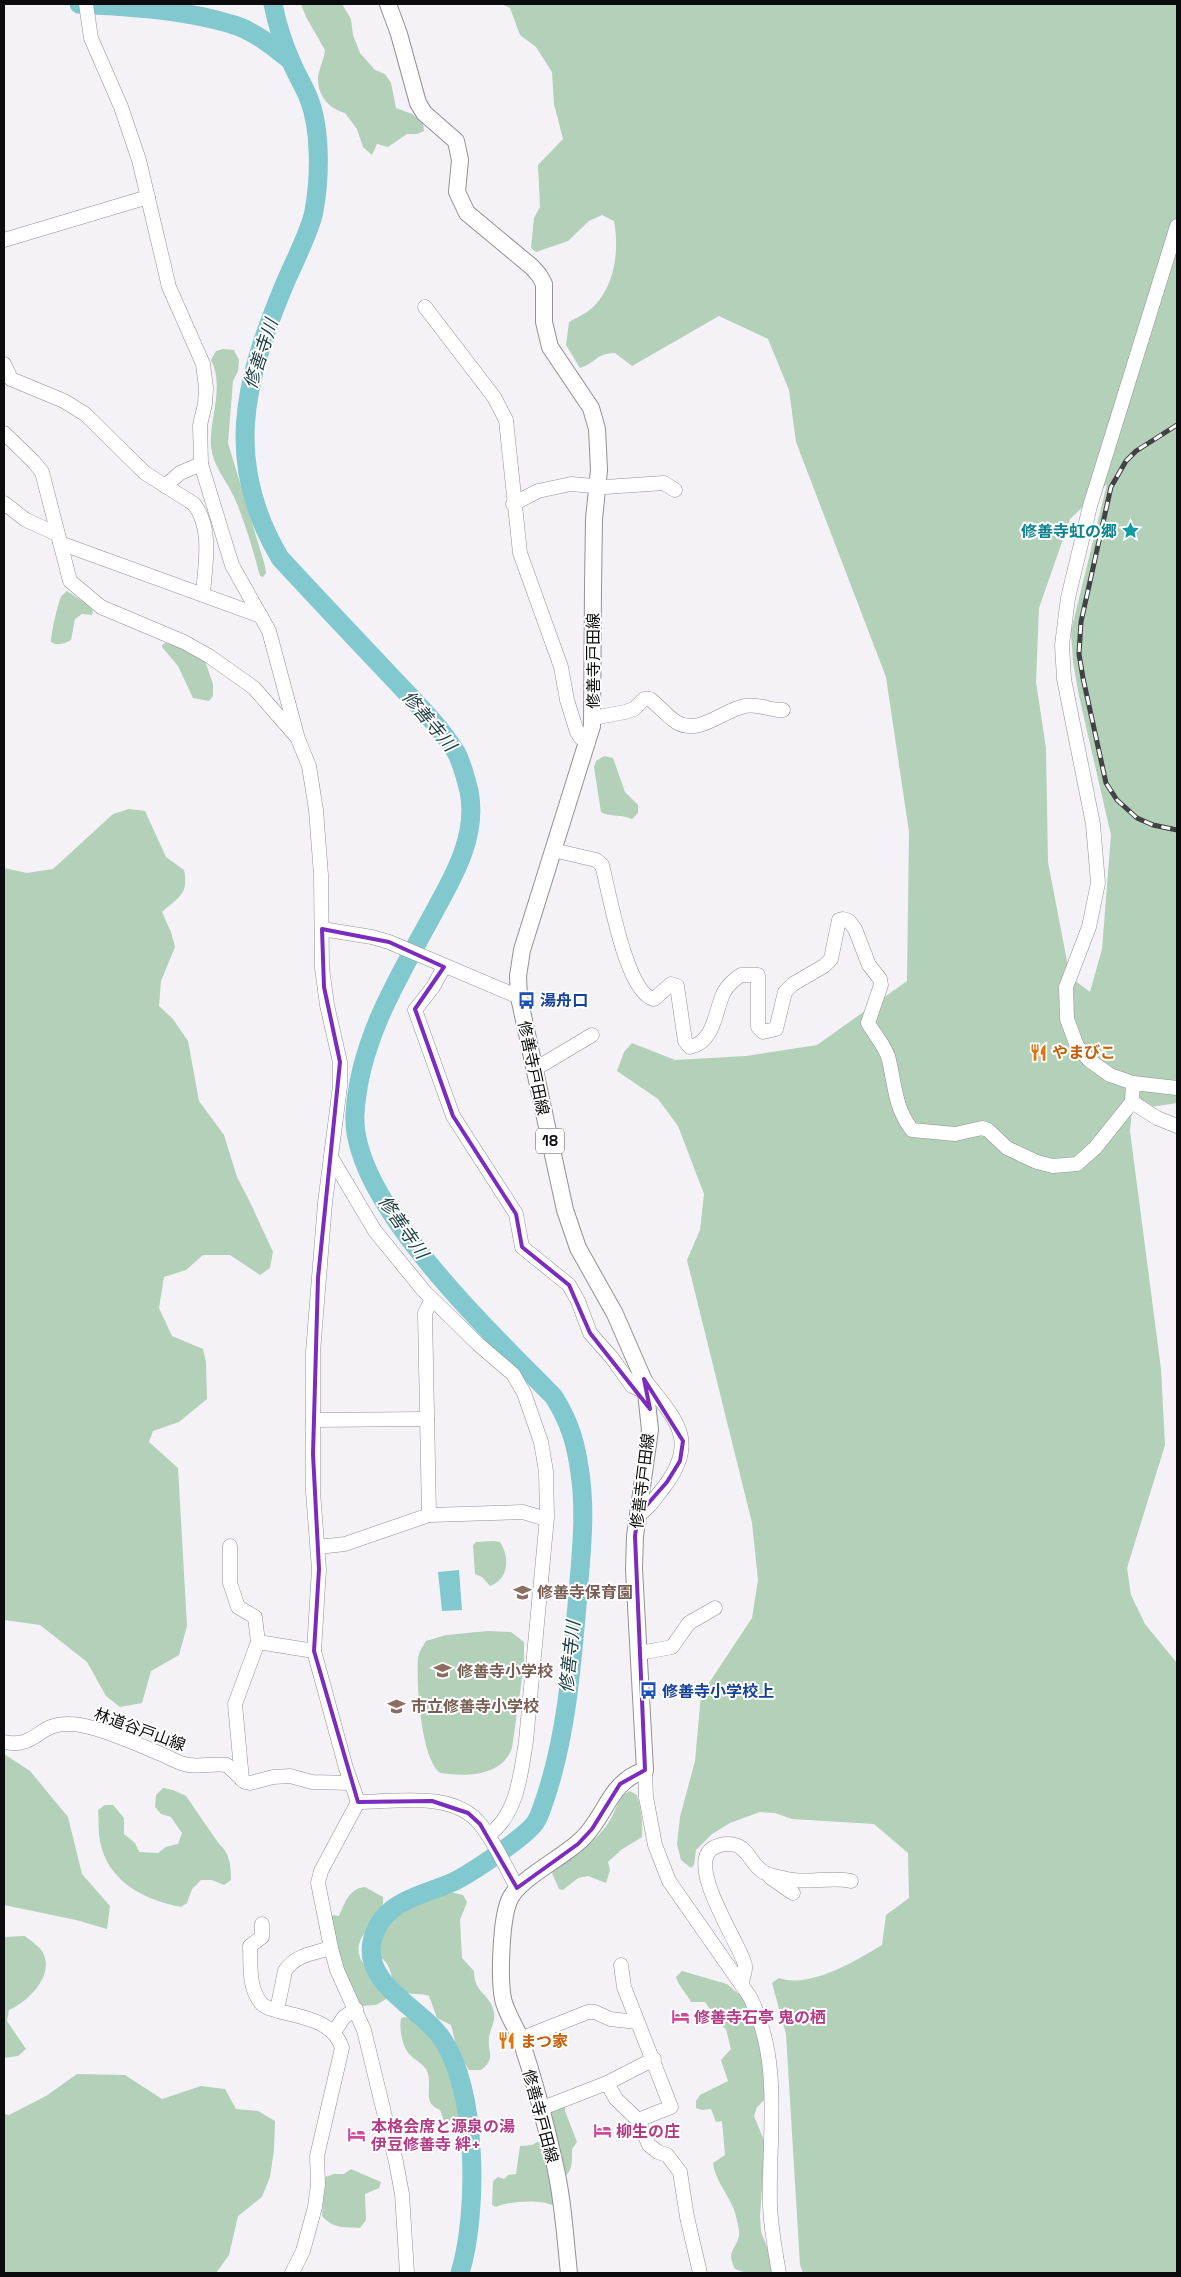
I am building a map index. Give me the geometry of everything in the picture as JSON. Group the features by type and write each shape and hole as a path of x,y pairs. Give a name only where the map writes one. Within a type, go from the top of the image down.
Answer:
{"main road":[{"name":"修善寺戸田線","path":"388,4 399,34 418,103 424,113 456,141 460,160 457,192 467,213 532,266 544,284 544,322 550,347 590,408 595,420 599,449 592,587 593,718 588,742 518,964 519,997 565,1210 578,1248 615,1314 645,1385 650,1430 638,1515 634,1569 640,1653 644,1770 630,1775 620,1784 592,1829 578,1844 515,1884 506,1912 503,2000 520,2039 561,2194 569,2273"}],"street":[{"path":"86,9 91,38 128,125 174,303 196,344 203,364 206,404 200,425 201,464 232,565 248,597 262,616 277,657 298,739 309,766 316,810 321,875 324,987 340,1062 340,1086 322,1231 313,1352 313,1492 318,1547 318,1590 314,1651 358,1802 319,1876 321,1903 331,1948 337,1970 356,2009 374,2065 396,2162 403,2203 407,2273"},
{"path":"4,240 148,198"},
{"path":"1177,226 1090,506 1068,598 1062,645 1064,679 1093,824 1098,883 1089,927 1066,987 1067,1019 1077,1046 1089,1060 1110,1075 1133,1083 1177,1088"},
{"path":"425,307 494,397 506,420 513,504 524,567 556,650 567,700 580,738 588,742"},
{"path":"4,364 7,380 57,398 85,414 98,425 132,462 194,504 202,518 206,532 203,594"},
{"path":"4,433 42,472 70,581 101,607 184,642 209,656 254,688 298,739"},
{"path":"165,486 180,473 201,464"},
{"path":"513,504 538,491 571,484 597,486 664,483 676,490"},
{"path":"4,503 26,520 58,539 262,616"},
{"path":"593,718 630,711 647,699 650,699 675,721 686,726 708,722 745,706 760,706 776,711 783,710"},
{"path":"553,850 596,860 602,865 623,952 632,974 650,998 661,994 671,984 677,986 685,1042 690,1047 699,1045 708,1036 725,990 742,975 758,975 758,1027 763,1032 776,1029 785,992 793,984 824,966 831,959 839,920 843,919 849,921 855,929 869,965 880,979 881,985 868,1023 889,1058 894,1092 900,1112 912,1130 954,1134 982,1128 988,1130 1007,1148 1037,1162 1054,1166 1077,1164 1095,1148 1132,1102 1133,1083"},
{"path":"322,929 372,937 389,942 519,997"},
{"path":"438,964 433,987 415,1010 452,1116 516,1214 522,1247 569,1285 578,1301 590,1333 612,1358 632,1386 645,1385 675,1423 681,1434 683,1448 680,1461 667,1482 644,1511 638,1515"},
{"path":"535,1069 592,1035"},
{"path":"1132,1102 1157,1118 1177,1126"},
{"path":"331,1157 375,1231 432,1299 478,1344 513,1374 524,1393 541,1442 546,1471 546,1519 521,1775 509,1812 489,1838"},
{"path":"429,1515 425,1313 432,1299"},
{"path":"313,1420 427,1419"},
{"path":"318,1547 345,1544 429,1515 523,1512 546,1519"},
{"path":"230,1546 230,1583 238,1607 255,1618 258,1642 235,1704 242,1780 250,1783 273,1777 290,1776 312,1782 351,1783"},
{"path":"640,1653 672,1647 689,1623 715,1608"},
{"path":"258,1642 314,1651"},
{"name":"林道谷戸山線","path":"4,1742 16,1745 27,1743 41,1731 58,1725 71,1724 94,1730 189,1766 227,1765 242,1780"},
{"path":"644,1770 646,1798 655,1845 669,1881 741,1984 760,2016 770,2071 772,2102 770,2203 779,2273"},
{"path":"358,1802 432,1802 453,1805 468,1812 480,1824 515,1884"},
{"path":"741,1984 745,1964 709,1884 704,1865 706,1856 711,1849 720,1845 736,1845 743,1849 765,1873 793,1893"},
{"path":"765,1873 804,1882 834,1879 851,1881"},
{"path":"262,1924 262,1937 250,1946 251,1979 262,2004 326,2026 334,2032 342,2048 340,2066 317,2156 318,2184 315,2207 303,2251 292,2273"},
{"path":"277,2010 285,1971 289,1965 302,1956 331,1948"},
{"path":"621,1965 624,1987 654,2059 671,2108 638,2120"},
{"path":"334,2032 344,2017 356,2009"},
{"path":"520,2039 588,2012 596,2012 610,2019 637,2022"},
{"path":"540,2109 607,2083 654,2059"},
{"path":"607,2083 616,2099 638,2120 649,2145 667,2156 680,2172 687,2217 700,2273"}],"highlighted area":[{"path":"322,929 389,942 444,967 415,1009 453,1116 516,1214 522,1247 569,1285 590,1333 650,1409 644,1379 683,1441 680,1461 667,1482 638,1515 635,1536 645,1770 620,1784 592,1829 578,1844 517,1888 480,1824 468,1813 432,1801 358,1802 314,1651 319,1569 313,1454 318,1278 340,1062 324,987"}],"green space":[{"path":"301,4 342,4 351,19 353,35 360,53 375,70 385,74 391,83 396,108 412,114 423,123 424,131 417,134 407,134 388,147 377,144 372,155 363,147 357,129 345,113 329,105 322,95 318,84 318,77 325,50 306,17"},
{"path":"502,4 1177,4 1177,1103 1132,1110 1130,1131 1161,1369 1165,1445 1127,1568 1131,1595 1145,1624 1177,1663 1177,2273 803,2273 800,2265 786,2034 772,1983 779,1978 804,1980 818,1977 846,1965 882,1945 886,1915 909,1898 908,1853 874,1824 792,1819 775,1813 760,1812 730,1823 712,1834 696,1850 694,1865 691,1868 681,1860 677,1844 680,1817 695,1761 701,1695 752,1618 758,1580 752,1523 687,1260 700,1230 704,1194 678,1126 658,1099 617,1071 624,1052 632,1043 675,1060 746,1056 817,1045 907,981 909,832 886,677 796,442 789,390 768,339 719,316 632,366 615,353 603,355 580,368 566,345 569,322 593,308 608,286 612,276 616,254 614,221 602,215 589,221 568,241 536,252 531,248 534,218 540,207 538,165 563,139 554,104 552,72 536,47 520,35 510,8","holes":["1107,484 1071,631 1073,662 1079,696 1111,835 1102,949 1090,992 1070,977 1048,862 1046,748 1036,682 1039,608 1070,519"]},
{"path":"223,349 234,350 239,360 238,371 233,381 228,443 265,566 266,573 263,577 260,576 239,509 212,454 211,436 217,381 211,360 216,351"},
{"path":"67,591 88,605 93,611 92,615 82,614 75,619 71,640 56,644 51,642 53,626 61,596"},
{"path":"166,643 183,647 205,661 213,684 213,696 209,701 193,698 178,666 162,647"},
{"path":"604,756 613,758 625,792 638,805 638,813 632,819 601,812 594,767 596,761"},
{"path":"129,809 145,811 166,857 184,870 184,890 162,912 175,947 161,981 159,1006 173,1019 188,1041 199,1101 224,1135 237,1177 273,1252 270,1268 260,1275 230,1255 203,1255 186,1270 164,1277 159,1308 172,1336 203,1349 206,1362 207,1399 179,1422 153,1431 149,1442 178,1468 187,1626 179,1655 151,1671 142,1703 120,1707 106,1696 87,1662 40,1625 4,1620 4,868 27,873 53,869 113,814"},
{"path":"476,1542 500,1542 503,1548 506,1567 501,1578 490,1586 482,1577 475,1574 473,1545"},
{"path":"488,1631 511,1632 524,1642 524,1664 512,1748 507,1757 492,1769 462,1775 441,1773 434,1766 429,1754 421,1720 418,1669 421,1649 426,1641 446,1635"},
{"path":"4,1754 30,1771 68,1817 82,1874 110,1906 107,1929 76,1920 4,1905"},
{"path":"163,1788 186,1796 219,1844 226,1851 230,1865 231,1880 224,1885 212,1880 201,1880 192,1889 187,1903 181,1907 141,1894 119,1878 110,1867 104,1855 99,1837 98,1810 105,1805 113,1805 124,1818 124,1834 135,1843 139,1852 158,1853 166,1847 178,1844 182,1833 171,1817 161,1814 155,1807 156,1795"},
{"path":"630,1791 637,1795 641,1810 642,1837 621,1850 608,1862 610,1870 606,1883 588,1876 578,1878 563,1890 559,1889 552,1873 596,1838 609,1822 622,1797"},
{"path":"365,1887 383,1897 383,1906 375,1921 360,1941 360,1957 375,1984 388,1998 376,2005 361,2006 345,1981 328,1921 333,1915 339,1916 351,1894 359,1888"},
{"path":"450,1892 463,1895 467,1902 460,1920 462,1958 474,1971 479,1989 489,2001 494,2012 489,2038 490,2058 486,2066 481,2070 469,2070 458,2053 451,2025 437,2018 429,1996 408,1994 400,1991 395,1985 389,1968 379,1955 382,1940 394,1918 412,1905"},
{"path":"25,1936 43,1952 46,1964 45,1972 37,1988 23,2001 9,2010 7,2021 26,2049 18,2056 4,2058 4,1937"},
{"path":"682,1971 727,1984 741,1996 752,2011 762,2061 765,2099 757,2107 754,2116 765,2143 760,2216 761,2232 769,2252 773,2273 746,2273 735,2269 732,2263 731,2254 739,2236 739,2228 735,2213 713,2163 725,2155 722,2121 716,2122 711,2109 702,2110 696,2108 696,2101 700,2095 728,2081 721,2060 731,2049 726,2029 723,2027 717,2011 709,2008 705,2002 691,2002 677,1980 676,1977"},
{"path":"406,2017 431,2038 446,2059 451,2071 453,2091 458,2098 459,2116 453,2121 444,2121 440,2110 431,2104 429,2100 427,2071 410,2055 405,2047 400,2023 401,2018"},
{"path":"77,2074 125,2075 162,2099 201,2086 225,2089 236,2109 258,2111 275,2121 274,2150 270,2177 262,2197 238,2216 229,2255 216,2273 4,2273 4,2114 9,2115 46,2096"},
{"path":"565,2104 565,2111 577,2142 572,2149 572,2162 569,2172 563,2178 550,2107"},
{"path":"537,2142 542,2143 555,2202 552,2205 532,2201 508,2203 496,2207 492,2205 493,2181 498,2177 504,2179 508,2175 516,2174 520,2146 532,2145"},
{"path":"351,2169 381,2182 379,2188 365,2194 366,2220 360,2228 335,2225 322,2216 325,2177 334,2174 344,2174"}],"water":[{"path":"459,1570 462,1610 442,1611 438,1572"}],"waterway":[{"path":"79,4 117,6 194,15 231,24 247,30 262,39 290,60"},
{"name":"修善寺川","path":"273,4 285,47 313,111 316,125 318,169 312,219 269,323 250,391 245,424 246,457 251,490 262,523 280,558 423,710 449,741 462,766 471,807 467,839 456,870 394,985 372,1035 358,1087 355,1114 360,1149 376,1187 400,1226 430,1266 497,1339 554,1397 572,1434 582,1488 582,1549 568,1698 559,1749 538,1817 535,1823 520,1837 472,1871 453,1882 416,1896 393,1908 377,1928 372,1942 372,1957 376,1971 385,1984 434,2029 443,2040 455,2063 463,2091 469,2122 472,2188 466,2248 460,2273"}],"railway":[{"path":"1177,425 1136,451 1126,461 1111,487 1081,622 1079,654 1106,783 1117,800 1137,818 1153,825 1177,830"}],"place":[{"name":"修善寺虹の郷","path":"1131,531"},
{"name":"湯舟口","path":"526,1000"},
{"name":"やまびこ","path":"1038,1052"},
{"name":"修善寺保育園","path":"523,1592"},
{"name":"修善寺小学校","path":"443,1671"},
{"name":"修善寺小学校上","path":"648,1691"},
{"name":"市立修善寺小学校","path":"397,1706"},
{"name":"修善寺石亭 鬼の栖","path":"680,2017"},
{"name":"まつ家","path":"506,2041"},
{"name":"柳生の庄","path":"602,2131"},
{"name":"本格会席と源泉の湯 伊豆修善寺 絆+","path":"357,2135"}]}
